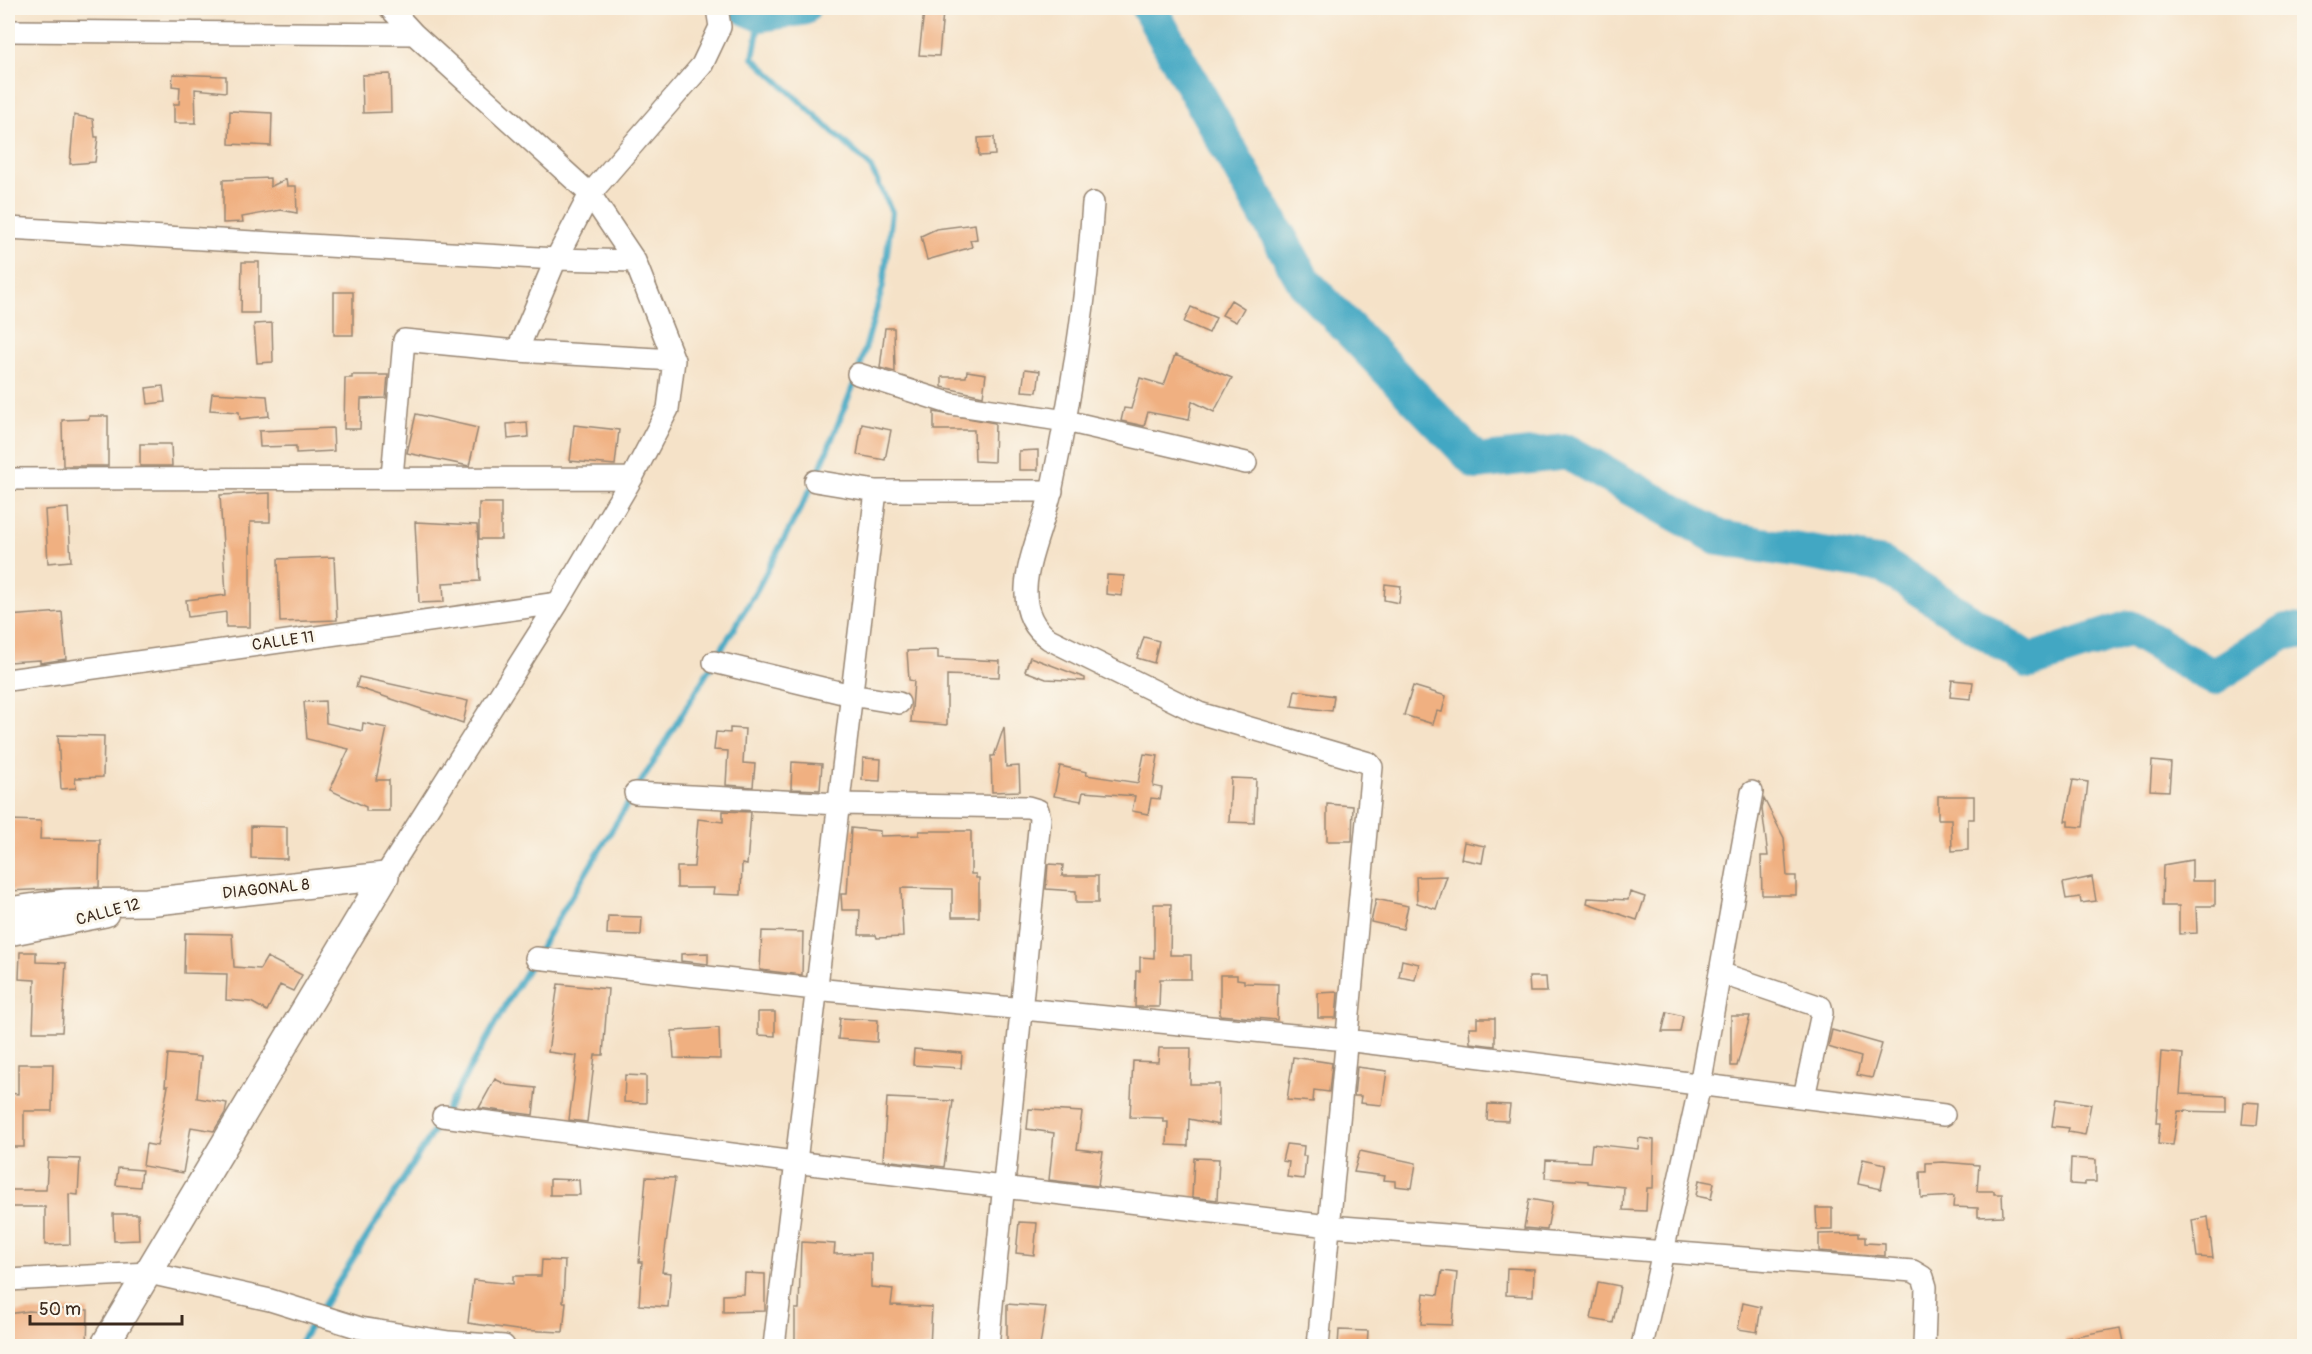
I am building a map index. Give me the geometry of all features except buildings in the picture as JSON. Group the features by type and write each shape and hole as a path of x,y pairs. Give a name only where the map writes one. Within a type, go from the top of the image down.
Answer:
{"street":[{"path":"104,1347 385,876 558,603 632,478 668,409 674,360 635,261 591,194 414,34 390,8"},
{"path":"517,351 556,259 591,194 702,65 720,27 717,8"},
{"path":"8,31 414,34"},
{"path":"1093,203 1090,253 1066,421 1052,491 1026,585 1029,613 1036,630 1049,639 1199,713 1371,765 1318,1347"},
{"path":"8,228 556,259 635,261"},
{"path":"392,477 404,340 517,351 674,360"},
{"path":"858,374 952,404 1066,421 1246,464"},
{"path":"8,479 632,478"},
{"path":"815,481 876,491 1052,491"},
{"path":"774,1347 794,1162 876,491"},
{"name":"CALLE 11","path":"8,680 558,603"},
{"path":"714,662 851,695 898,703"},
{"path":"1642,1347 1700,1085 1752,792"},
{"path":"635,793 838,804 1028,807 1038,810 1041,819 1019,1010 988,1347"},
{"name":"DIAGONAL 8","path":"147,902 385,876"},
{"name":"CALLE 12","path":"8,911 64,903 147,902"},
{"name":"CALLE 12","path":"8,932 65,923 147,902"},
{"path":"536,958 1019,1010 1346,1040 1944,1115"},
{"path":"1720,973 1821,1007 1822,1013 1803,1097"},
{"path":"443,1116 794,1162 1329,1226 1913,1271 1923,1277 1926,1287 1924,1347"},
{"path":"8,1280 149,1273 270,1300 360,1328 448,1344 504,1347"}],"waterway":[{"path":"747,8 761,14 802,8"},
{"path":"1149,8 1305,283 1477,462 1567,452 1720,538 1883,565 2030,661 2130,628 2213,677 2286,631 2304,632"},
{"path":"298,1346 443,1116 510,998 753,597 815,481 858,374 883,286 892,212 870,166 753,58 761,14"}]}
